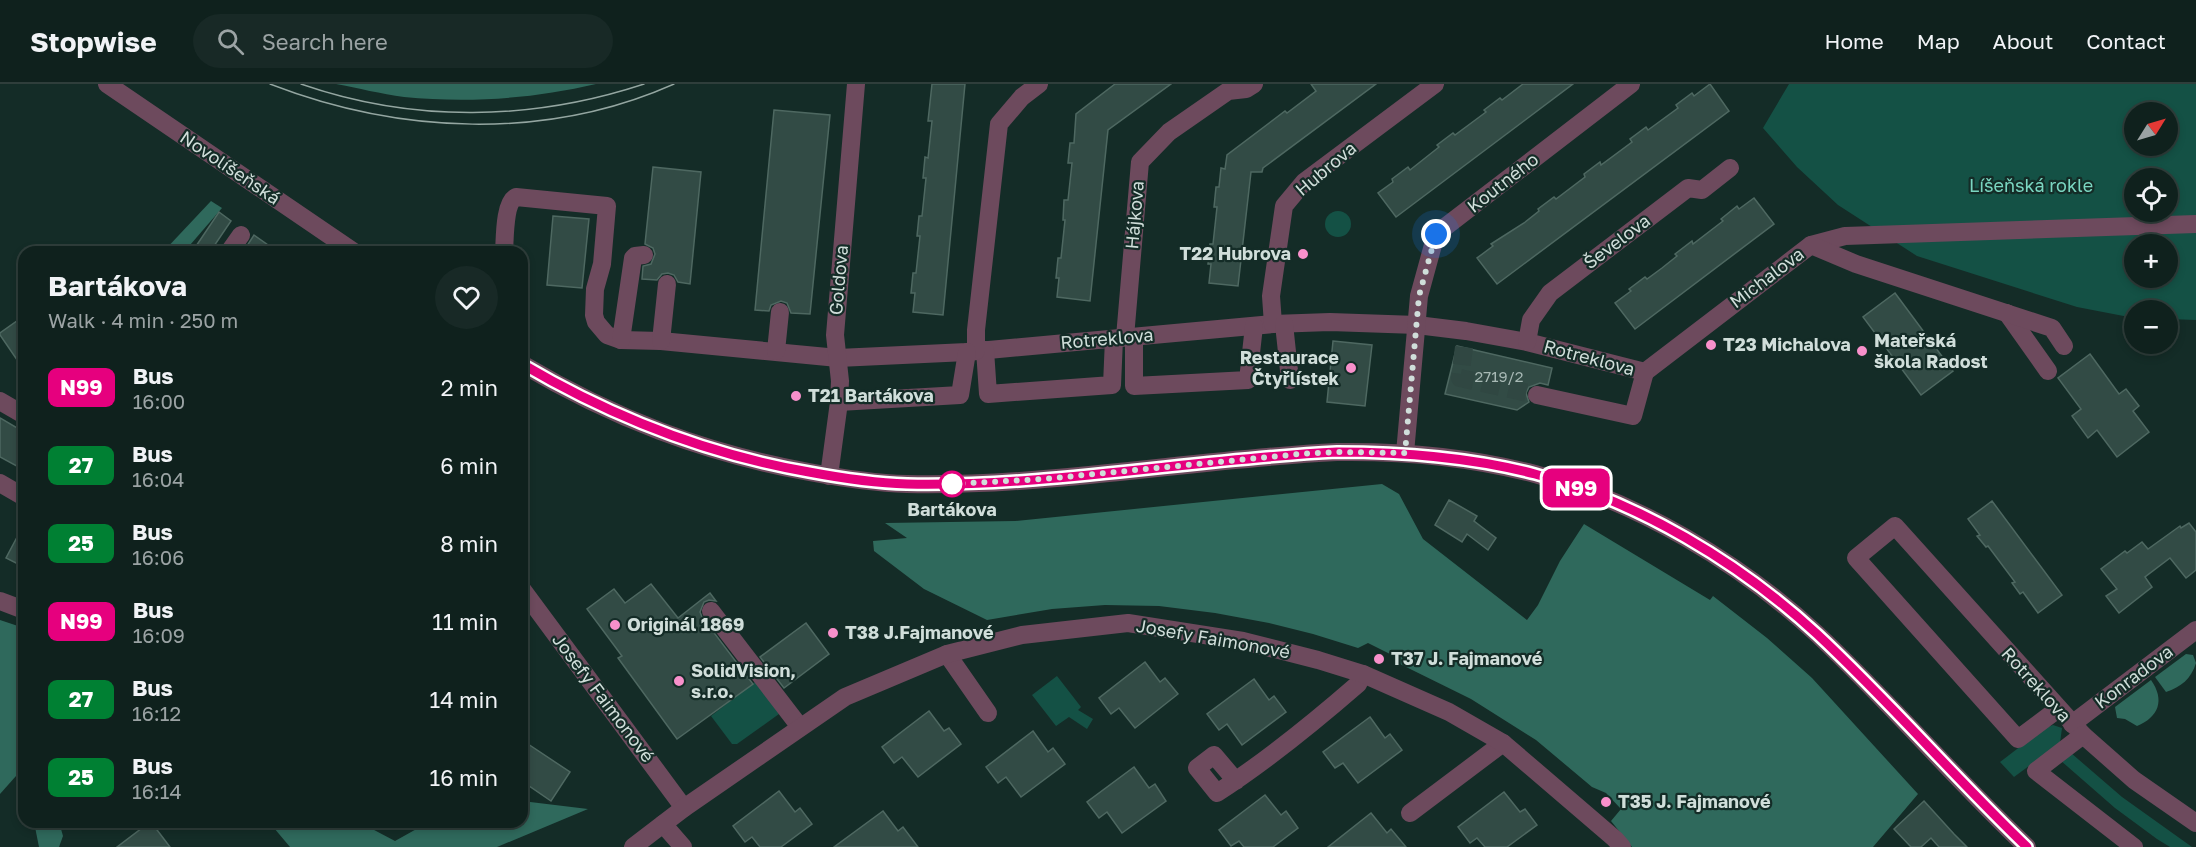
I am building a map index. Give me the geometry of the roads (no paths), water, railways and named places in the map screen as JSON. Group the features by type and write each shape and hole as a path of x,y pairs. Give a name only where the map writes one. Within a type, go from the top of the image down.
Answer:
{"street":[{"name":"Novolíšeňská","path":"106,84 345,246"},
{"name":"Goldova","path":"829,476 839,402 835,335 856,84"},
{"path":"1039,84 1022,97 999,124 976,330 976,351 988,394 1112,385 1124,338"},
{"name":"Hájkova","path":"1124,338 1140,162 1169,132 1228,91 1246,89 1254,84"},
{"name":"Hubrova","path":"1290,380 1271,296 1284,206 1304,182 1436,84"},
{"name":"Koutného","path":"1405,453 1419,296 1436,234 1631,84"},
{"name":"Ševelova","path":"1527,342 1531,320 1550,293 1688,188 1702,190 1730,168"},
{"path":"505,246 508,205 510,200 516,197 607,206 602,264 594,310 596,322 611,338 621,340 633,258 644,255"},
{"path":"1811,245 1845,236 2196,224"},
{"path":"233,246 241,235"},
{"name":"Michalova","path":"1645,372 1811,245 1856,264 2052,328 2064,346"},
{"path":"661,340 667,284"},
{"path":"776,351 780,312"},
{"path":"2007,313 2048,371"},
{"name":"Rotreklova","path":"621,340 661,340 838,358 976,351 1254,326 1330,322 1416,325 1465,339 1527,342 1645,372"},
{"path":"1124,338 1134,386 1248,380 1254,326"},
{"path":"839,402 960,395 976,351"},
{"path":"528,367 584,398 702,447 753,461 829,476 881,483 955,484 1044,479 1337,452 1405,453 1474,461 1547,478 1605,499 1638,514 1705,551 1768,593 1817,634 2028,847"},
{"path":"1537,395 1633,416 1645,372"},
{"path":"0,400 18,411"},
{"path":"1,485 18,494"},
{"name":"Rotreklova","path":"2058,709 2018,739 1856,558 1895,526 2077,730 2134,780 2196,823"},
{"name":"Josefy Faimonové","path":"528,597 684,808"},
{"path":"0,601 18,608"},
{"path":"711,611 800,727"},
{"name":"Josefy Faimonové","path":"633,847 684,808 845,697 947,654 1022,635 1128,623 1243,641 1318,660 1363,674 1449,712 1503,743 1614,844"},
{"name":"Konradova","path":"2134,847 2036,771 2077,730 2196,630"},
{"path":"947,654 988,713"},
{"path":"1236,781 1293,741 1358,684 1363,674"},
{"path":"1410,813 1503,743"},
{"path":"663,824 683,847"}],"tunnel":[{"path":"1464,347 1460,378 1537,395"}],"tram line":[{"path":"270,84 319,101 370,113 421,121 472,124 524,122 575,115 625,102 674,84"},
{"path":"301,84 343,97 386,106 429,111 473,112 516,111 559,105 644,84"}],"place":[{"name":"T22 Hubrova","path":"1303,254"},
{"name":"T23 Michalova","path":"1711,345"},
{"name":"Mateřská škola Radost","path":"1862,351"},
{"name":"Restaurace Čtyřlístek","path":"1351,368"},
{"name":"T21 Bartákova","path":"796,396"},
{"name":"Bartákova","path":"952,484"},
{"name":"Originál 1869","path":"615,625"},
{"name":"T38 J.Fajmanové","path":"833,633"},
{"name":"T37 J. Fajmanové","path":"1379,659"},
{"name":"SolidVision, s.r.o.","path":"679,681"},
{"name":"T35 J. Fajmanové","path":"1606,802"}],"park label":[{"name":"Líšeňská rokle","path":"2031,186"}]}
